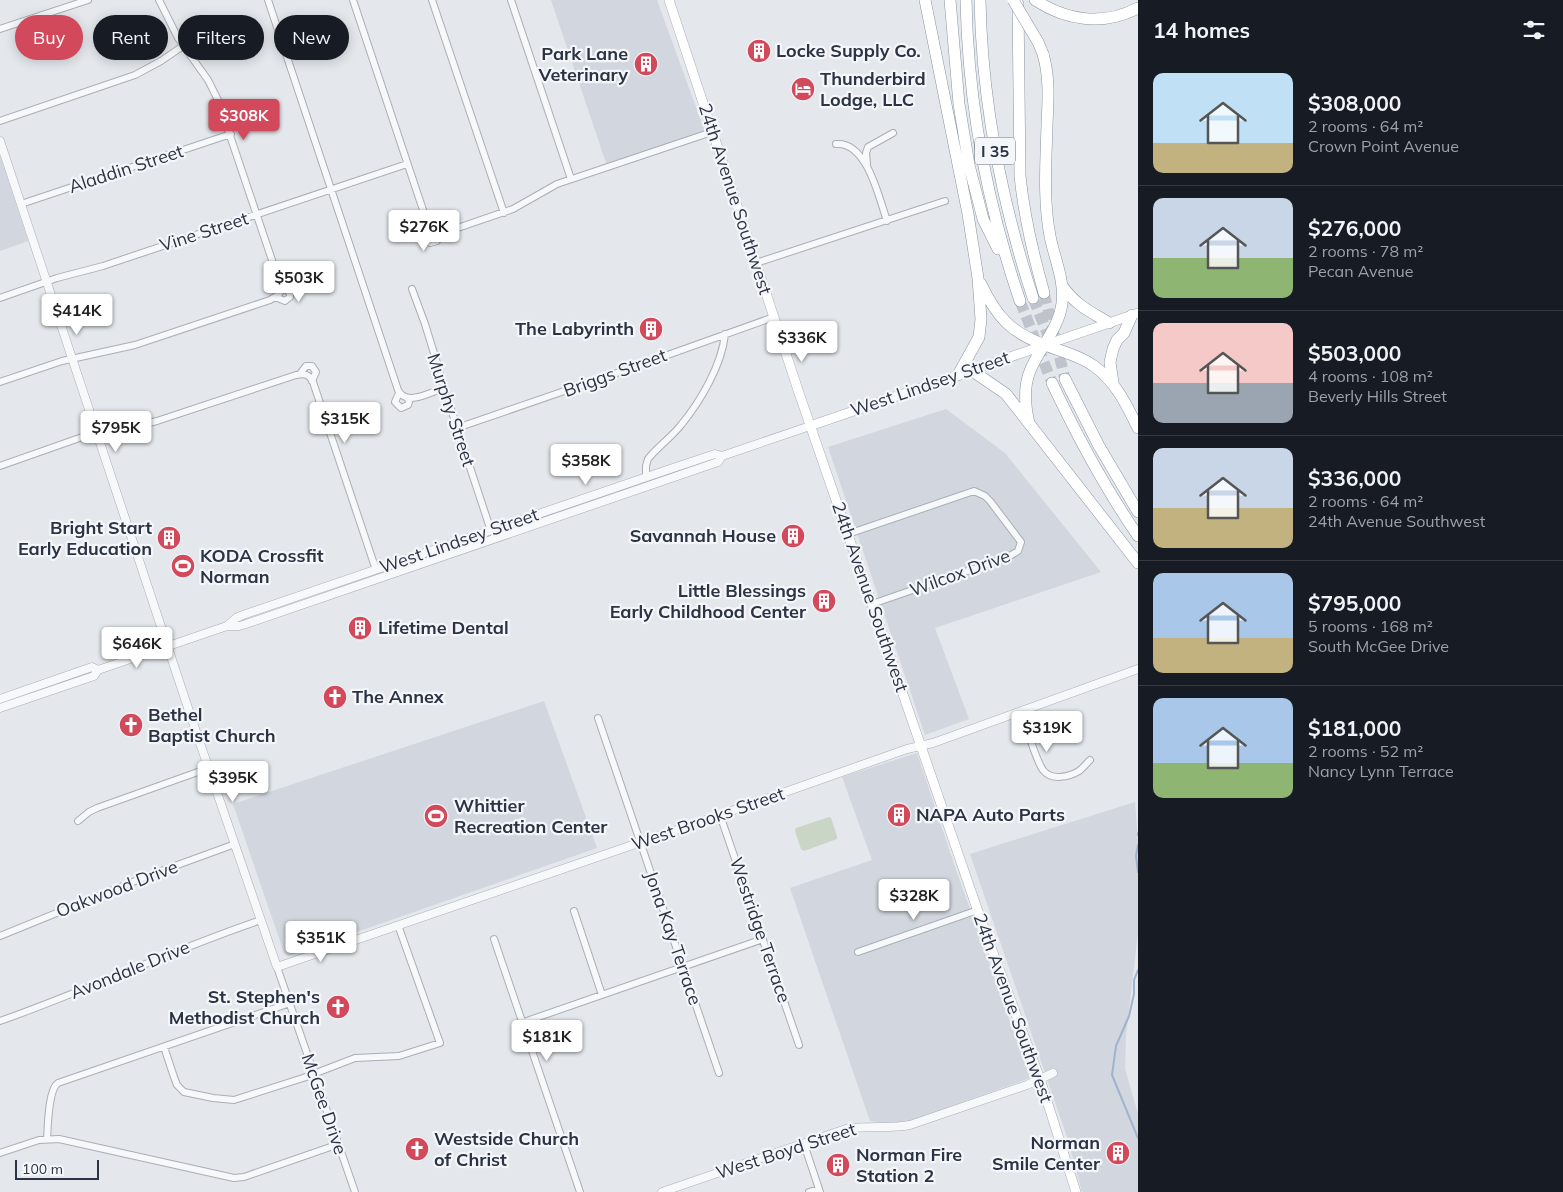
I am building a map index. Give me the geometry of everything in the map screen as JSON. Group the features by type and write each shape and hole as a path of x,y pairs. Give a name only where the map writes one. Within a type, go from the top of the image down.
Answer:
{"highway":[{"path":"925,0 968,214 978,278 981,319 979,338 958,375"},
{"path":"950,0 959,104 969,165 983,219 1011,274"},
{"name":"I 35","path":"966,0 968,48 977,128 990,196 1020,301"},
{"name":"I 35","path":"980,0 984,76 993,142 1008,215 1038,295 1032,251 1022,202 1020,176 1018,0"},
{"path":"1013,0 1043,54 1048,87 1045,201 1050,238 1063,300 1060,314 1030,371 1025,389 1025,406 1029,423"},
{"path":"1036,0 1057,13 1089,20 1121,16 1138,8"},
{"path":"978,278 989,302 1003,321 1019,333 1044,345 1083,359 1103,372 1124,399 1138,428"},
{"path":"1061,284 1072,300 1080,307 1109,323"},
{"path":"1113,383 1110,362 1113,349 1135,314"},
{"path":"971,370 985,381 1001,389 1138,563"},
{"path":"1065,379 1108,464 1138,512"},
{"path":"1052,383 1090,458 1138,536"}],"main road":[{"name":"24th Avenue Southwest","path":"669,0 810,426 978,910 1040,1078 1076,1192"},
{"name":"West Lindsey Street","path":"810,426 1135,314"}],"street":[{"path":"0,30 88,0"},
{"path":"159,0 178,38"},
{"path":"268,0 399,394 395,402 401,408 408,405 408,398"},
{"path":"353,0 429,226 437,233"},
{"path":"432,0 504,213"},
{"path":"511,0 571,179"},
{"path":"0,121 135,75 178,49"},
{"path":"193,60 214,90 231,134 281,285 290,293 290,297 285,301 278,295"},
{"path":"437,233 504,213 526,203 551,187 571,179 712,132"},
{"path":"887,221 868,165 866,153 868,147 893,133"},
{"name":"Aladdin Street","path":"21,204 231,134"},
{"name":"McGee Drive","path":"0,141 209,768 355,1192"},
{"path":"836,144 849,147 868,165"},
{"name":"Vine Street","path":"0,298 102,266 407,164"},
{"path":"756,263 945,201"},
{"path":"429,226 425,236 427,242 435,243 437,233"},
{"path":"278,295 281,285"},
{"name":"Murphy Street","path":"412,289 425,324 488,531"},
{"path":"0,382 72,358 134,345 278,295"},
{"name":"Briggs Street","path":"457,428 774,317"},
{"path":"648,486 646,466 648,460 680,426 700,397 720,358 725,334"},
{"path":"303,374 306,366 312,366 316,372 312,381"},
{"path":"0,466 88,435 157,422 303,374"},
{"path":"303,374 312,381 376,570"},
{"path":"399,394 408,398 444,388"},
{"name":"West Lindsey Street","path":"227,626 236,618 488,531 715,454 722,456 810,426"},
{"name":"West Lindsey Street","path":"0,699 92,668 98,670 227,626 239,626 718,462 722,456"},
{"path":"670,469 672,478"},
{"name":"Wilcox Drive","path":"848,534 971,492 979,492 990,501 1019,539 1021,546 1018,552 1008,557 872,604"},
{"path":"509,524 512,533"},
{"path":"488,531 489,541"},
{"path":"328,586 331,595"},
{"path":"307,594 310,602"},
{"name":"West Brooks Street","path":"277,967 892,754 921,746 1138,669"},
{"name":"West Lindsey Street","path":"0,708 94,676 98,670"},
{"path":"1021,711 1041,765 1047,774 1056,777 1065,776 1079,771 1090,760"},
{"name":"Jona Kay Terrace","path":"598,718 719,1073"},
{"path":"78,821 97,808 209,768"},
{"name":"Westridge Terrace","path":"720,815 800,1045"},
{"name":"Oakwood Drive","path":"0,936 150,875 236,844"},
{"path":"858,952 978,910"},
{"path":"574,911 602,995"},
{"name":"Avondale Drive","path":"0,1021 175,951 261,920"},
{"path":"164,1047 180,1089 189,1094 213,1098 239,1099 355,1058 399,1056 440,1043 398,925"},
{"path":"494,939 580,1192"},
{"path":"522,1023 763,939"},
{"path":"47,1139 49,1094 58,1083 290,1003"},
{"name":"West Boyd Street","path":"667,1191 854,1128 910,1125 1027,1085 1053,1073"},
{"path":"0,1153 47,1139 59,1139 234,1178 244,1177 338,1144"},
{"path":"804,1144 819,1190 809,1192"}],"shaded area":[{"path":"551,0 657,0 705,132 607,166"},
{"path":"0,156 28,241 0,251"},
{"path":"946,409 1005,453 1101,572 935,628 969,719 925,735 828,447"},
{"path":"544,701 597,848 288,956 284,953 233,804"},
{"path":"917,753 954,864 1030,1078 910,1121 884,1123 870,1121 790,888 872,860 842,777"},
{"path":"1135,802 1138,843 1138,932 1126,1036 1125,1069 1138,1114 1138,1192 1082,1192 1068,1140 970,854"}],"green space":[{"path":"829,817 831,818 837,839 804,851 801,849 795,831 796,828"}],"waterway":[{"path":"1138,845 1136,856 1138,872"},
{"path":"1138,970 1134,980 1134,994 1129,1016 1116,1046 1112,1075 1138,1138"}],"tunnel":[{"path":"1044,293 1065,379"},
{"path":"1033,298 1049,338"},
{"path":"1020,301 1052,383"}],"place":[{"name":"Locke Supply Co.","path":"759,51"},
{"name":"Park Lane Veterinary","path":"646,64"},
{"name":"Thunderbird Lodge, LLC","path":"803,89"},
{"name":"The Labyrinth","path":"651,329"},
{"name":"Savannah House","path":"793,536"},
{"name":"Bright Start Early Education","path":"169,538"},
{"name":"KODA Crossfit Norman","path":"183,566"},
{"name":"Little Blessings Early Childhood Center","path":"824,601"},
{"name":"Lifetime Dental","path":"360,628"},
{"name":"The Annex","path":"335,697"},
{"name":"Bethel Baptist Church","path":"131,725"},
{"name":"NAPA Auto Parts","path":"899,815"},
{"name":"Whittier Recreation Center","path":"436,816"},
{"name":"St. Stephen's Methodist Church","path":"338,1007"},
{"name":"Westside Church of Christ","path":"417,1149"},
{"name":"Norman Smile Center","path":"1118,1153"},
{"name":"Norman Fire Station 2","path":"838,1165"}]}
